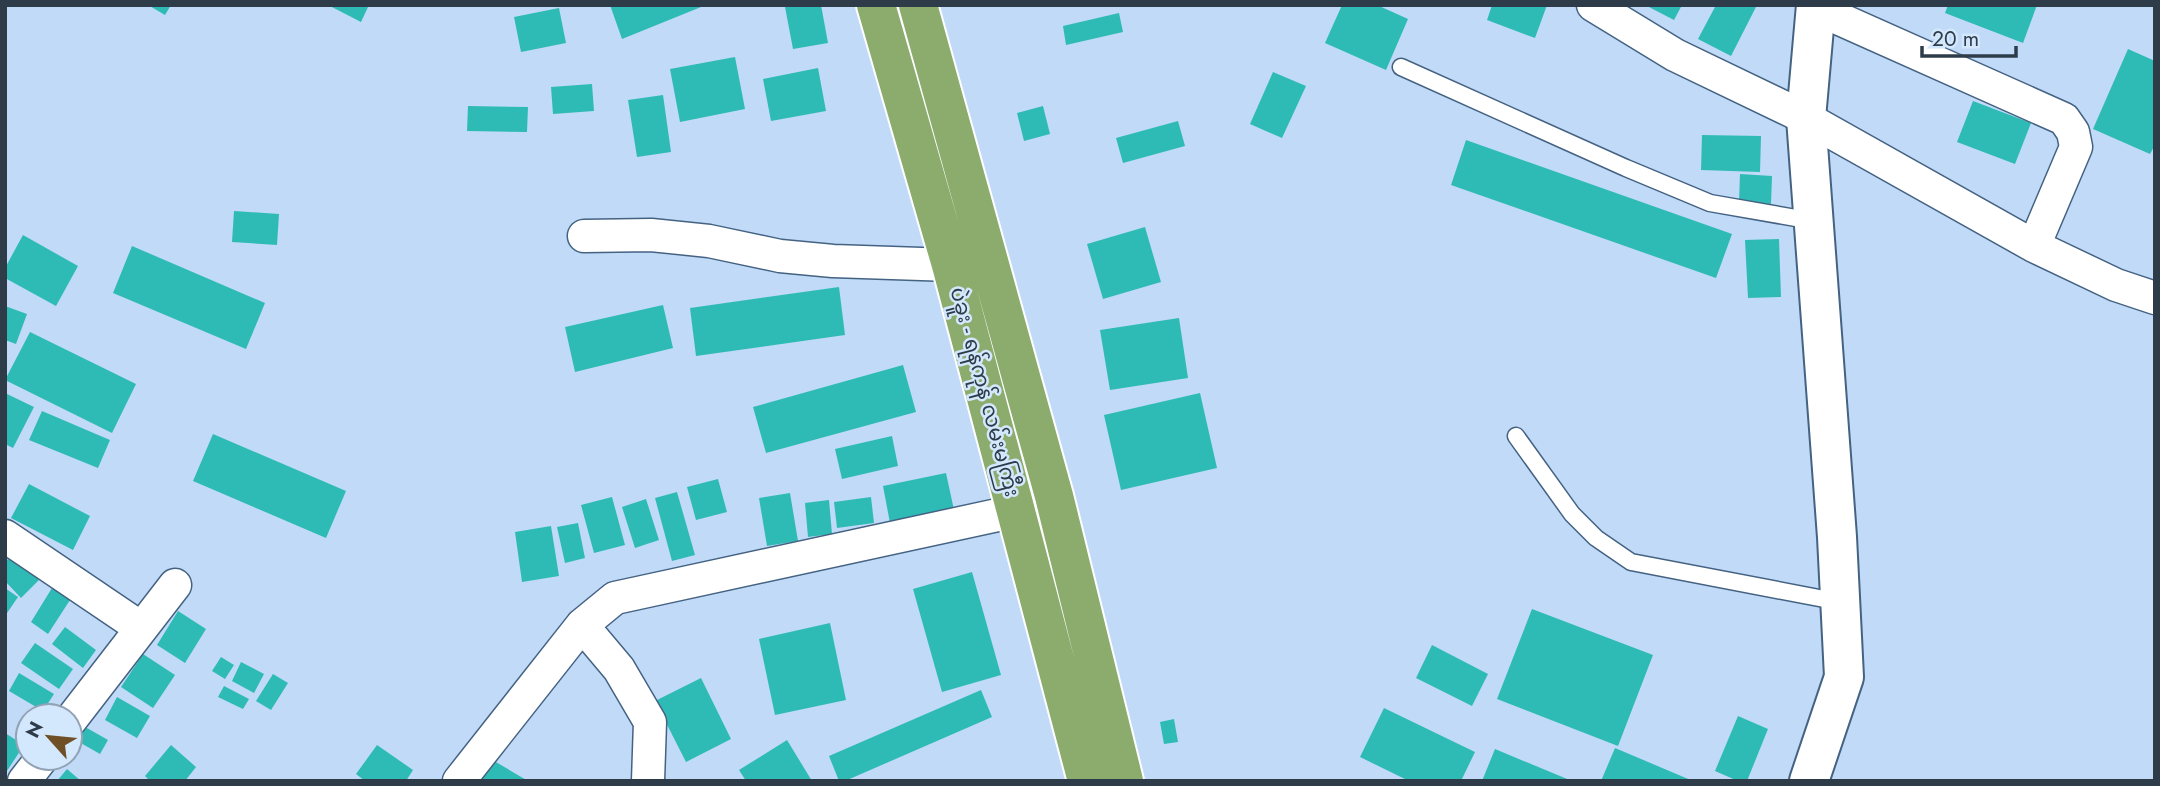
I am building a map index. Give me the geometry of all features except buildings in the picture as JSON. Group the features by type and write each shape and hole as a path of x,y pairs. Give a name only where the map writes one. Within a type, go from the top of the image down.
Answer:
{"highway":[{"name":"ပဲခူး - ရန်ကုန် လမ်းမကြီး","path":"876,5 951,265 1087,781"},
{"name":"ပဲခူး - ရန်ကုန် လမ်းမကြီး","path":"918,5 1054,496 1124,781"}],"street":[{"path":"1592,5 1675,55 1806,118 2035,246 2116,285 2155,298"},
{"path":"1809,781 1844,677 1837,537 1806,118 1816,6 2064,118 2073,132 2076,147 2035,246"},
{"path":"584,236 651,234 709,241 793,257 951,265"},
{"path":"459,781 582,625 615,598 1016,511"},
{"path":"5,536 141,628"},
{"path":"84,703 175,585"},
{"path":"582,625 619,669 650,722 648,781"}],"lane":[{"path":"1401,67 1626,169 1710,203 1813,221"},
{"path":"1516,436 1572,514 1596,538 1631,562 1840,602"}]}
